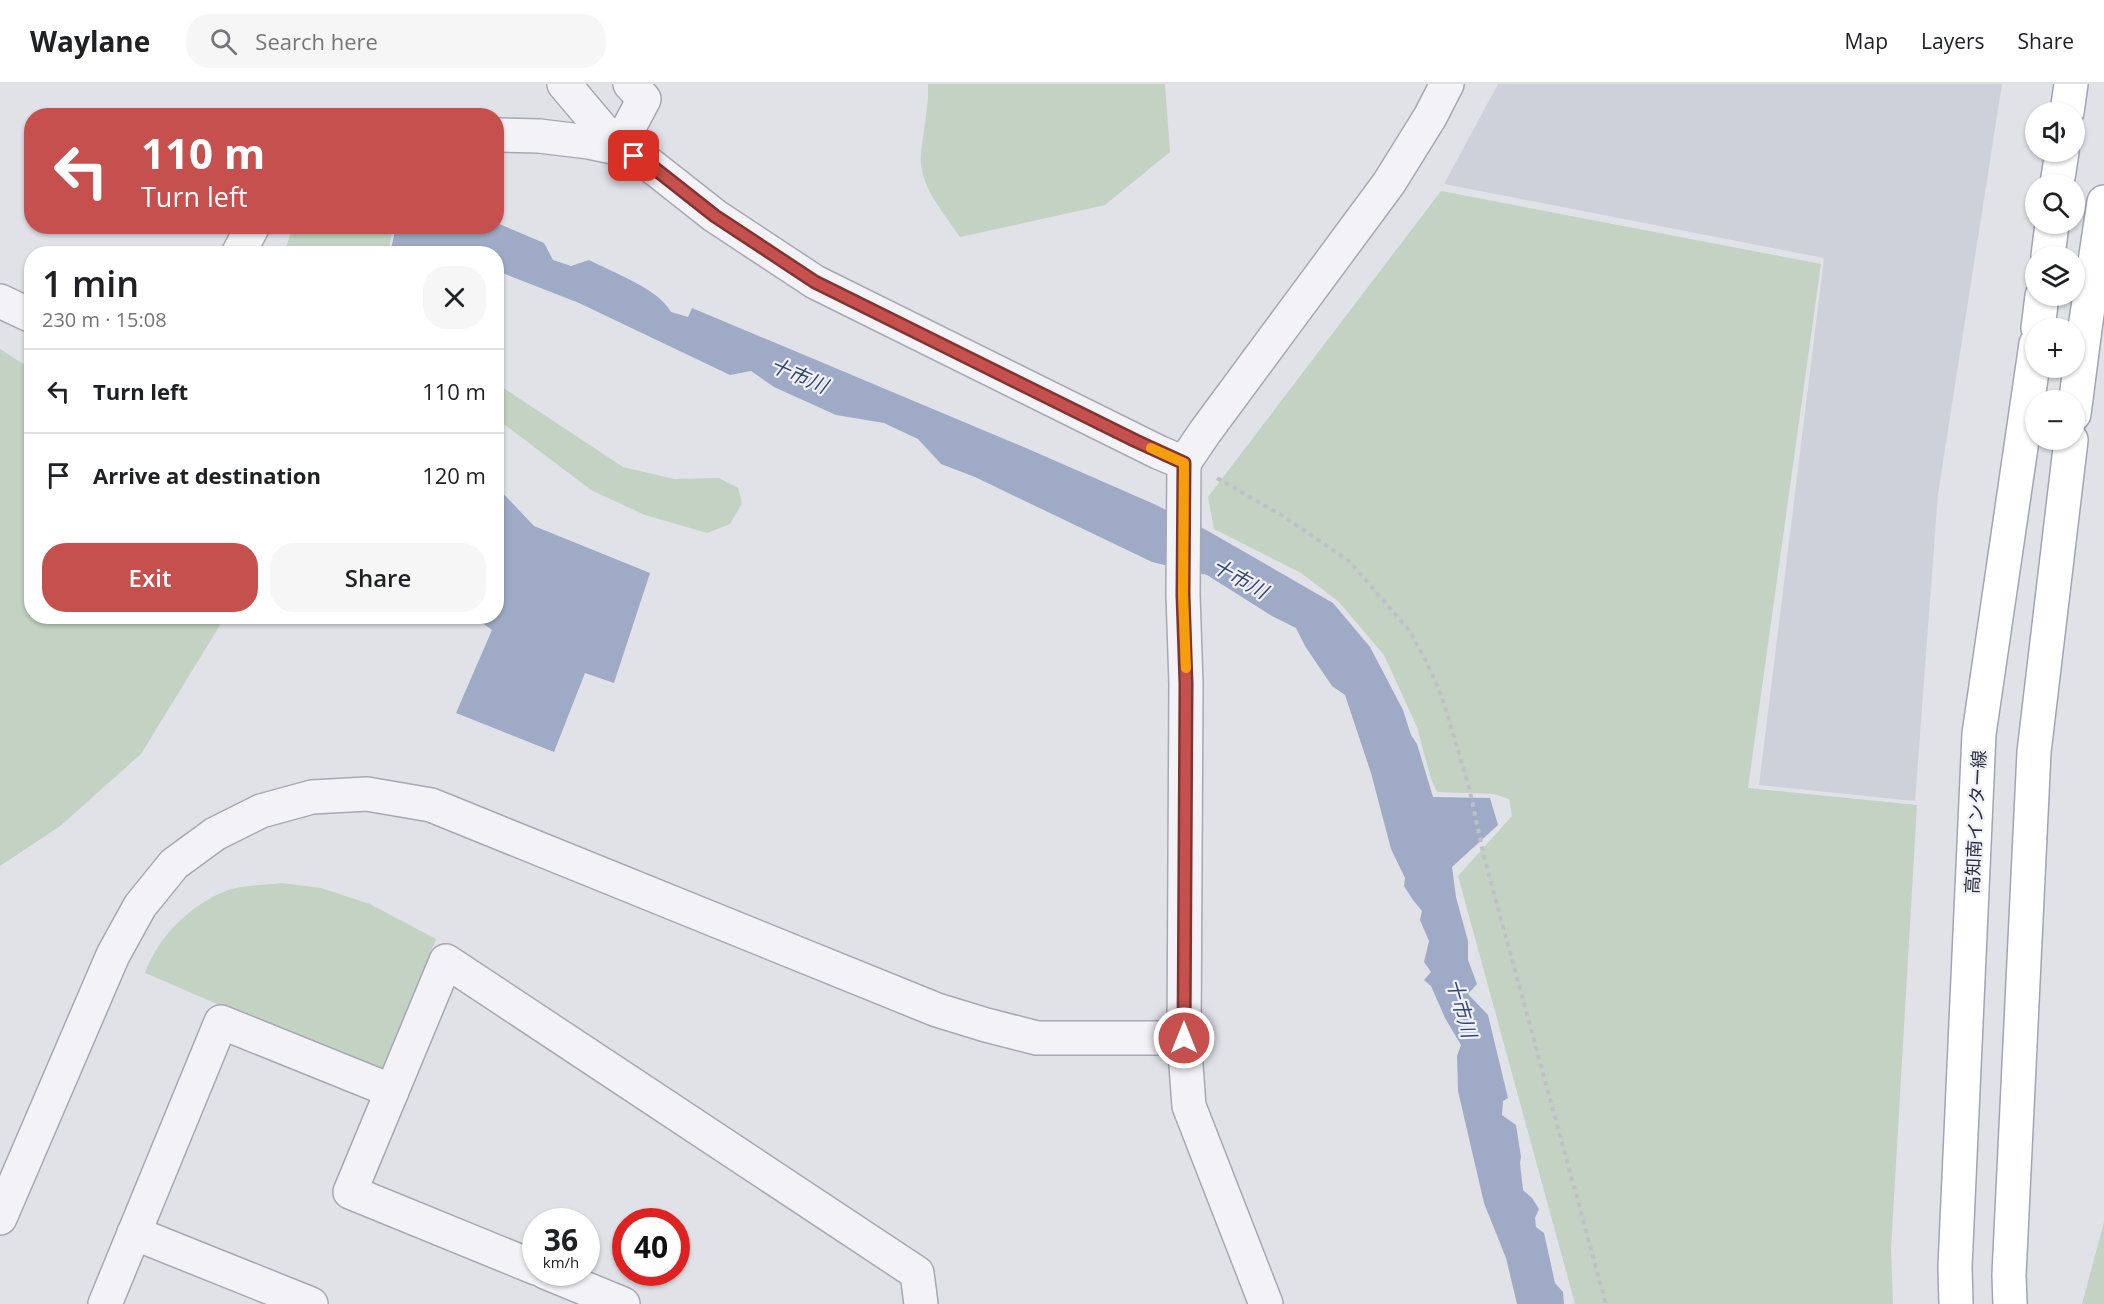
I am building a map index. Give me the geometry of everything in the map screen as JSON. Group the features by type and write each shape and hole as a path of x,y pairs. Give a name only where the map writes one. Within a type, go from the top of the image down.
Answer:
{"main road":[{"path":"2068,102 2071,84"},
{"path":"2077,390 2104,202"},
{"name":"高知南インター線","path":"1956,1304 1955,1267 1979,734 2031,378"},
{"path":"2010,1304 2034,752 2071,450"}],"street":[{"path":"564,84 618,148"},
{"path":"618,148 644,99 630,84"},
{"path":"1266,1304 1189,1106 1184,1038 1186,684 1183,595 1184,477 1205,432 1389,183 1430,117 1447,84"},
{"path":"504,135 539,136 618,148 649,164 715,216 815,282 1136,441 1184,477"},
{"path":"0,301 24,312"},
{"path":"0,1218 113,955 140,906 174,864 215,834 261,811 312,797 367,794 431,806 937,1010 986,1025 1037,1038 1184,1038"},
{"path":"522,1262 350,1192 446,961 919,1289 905,1304"},
{"path":"105,1304 221,1022 392,1091"},
{"path":"134,1233 310,1304"},
{"path":"579,1286 622,1304"}],"path":[{"path":"1184,477 1227,482 1286,518 1349,561 1409,630 1427,663 1442,697 1469,787 1484,857 1606,1304"}],"shaded area":[{"path":"1498,84 2002,84 1938,494 1915,801 1759,785 1824,258 1444,184"}],"green space":[{"path":"928,84 1165,84 1170,152 1105,205 960,237 933,198 921,165"},
{"path":"1441,191 1821,264 1748,788 1917,805 1891,1249 1893,1304 1575,1304 1458,876 1512,816 1509,799 1494,794 1437,792 1431,779 1417,727 1384,655 1339,602 1301,573 1214,529 1208,497"},
{"path":"291,234 392,234 389,246 286,246"},
{"path":"0,349 24,364 24,624 221,624 141,754 59,827 0,866"},
{"path":"504,388 623,467 674,479 719,478 738,488 742,503 730,524 707,533 645,515 591,490 504,424"},
{"path":"282,883 321,888 370,904 436,939 383,1075 145,973 150,960 167,935 200,904 232,889"},
{"path":"2104,1222 2104,1304 2082,1304"}],"water":[{"name":"十市川","path":"504,226 544,243 553,260 571,266 589,260 634,282 656,296 671,312 688,317 692,308 1154,504 1208,531 1333,603 1370,647 1403,710 1411,735 1417,744 1433,797 1490,798 1498,825 1452,867 1456,897 1468,941 1468,960 1477,984 1468,994 1488,1015 1508,1098 1503,1101 1502,1115 1516,1125 1523,1190 1539,1209 1535,1218 1536,1227 1544,1233 1555,1283 1563,1292 1564,1304 1517,1304 1506,1258 1484,1203 1458,1091 1457,1056 1461,1045 1445,1018 1431,986 1424,980 1431,972 1424,962 1429,941 1420,920 1422,911 1404,886 1405,878 1391,849 1371,773 1345,695 1332,686 1305,646 1296,628 1272,616 1207,575 1152,562 975,477 941,464 918,439 884,423 836,415 774,387 751,371 730,375 579,303 504,274 504,246 392,246 394,234 504,234"},
{"path":"504,494 534,526 650,573 614,683 585,673 554,752 456,713 492,630 484,624 504,624"}],"slow traffic":[{"path":"1151,448 1184,463 1183,595 1186,668"}],"route":[{"path":"634,156 649,164 715,216 815,282 1184,463 1183,595 1186,684 1184,1038"}]}
